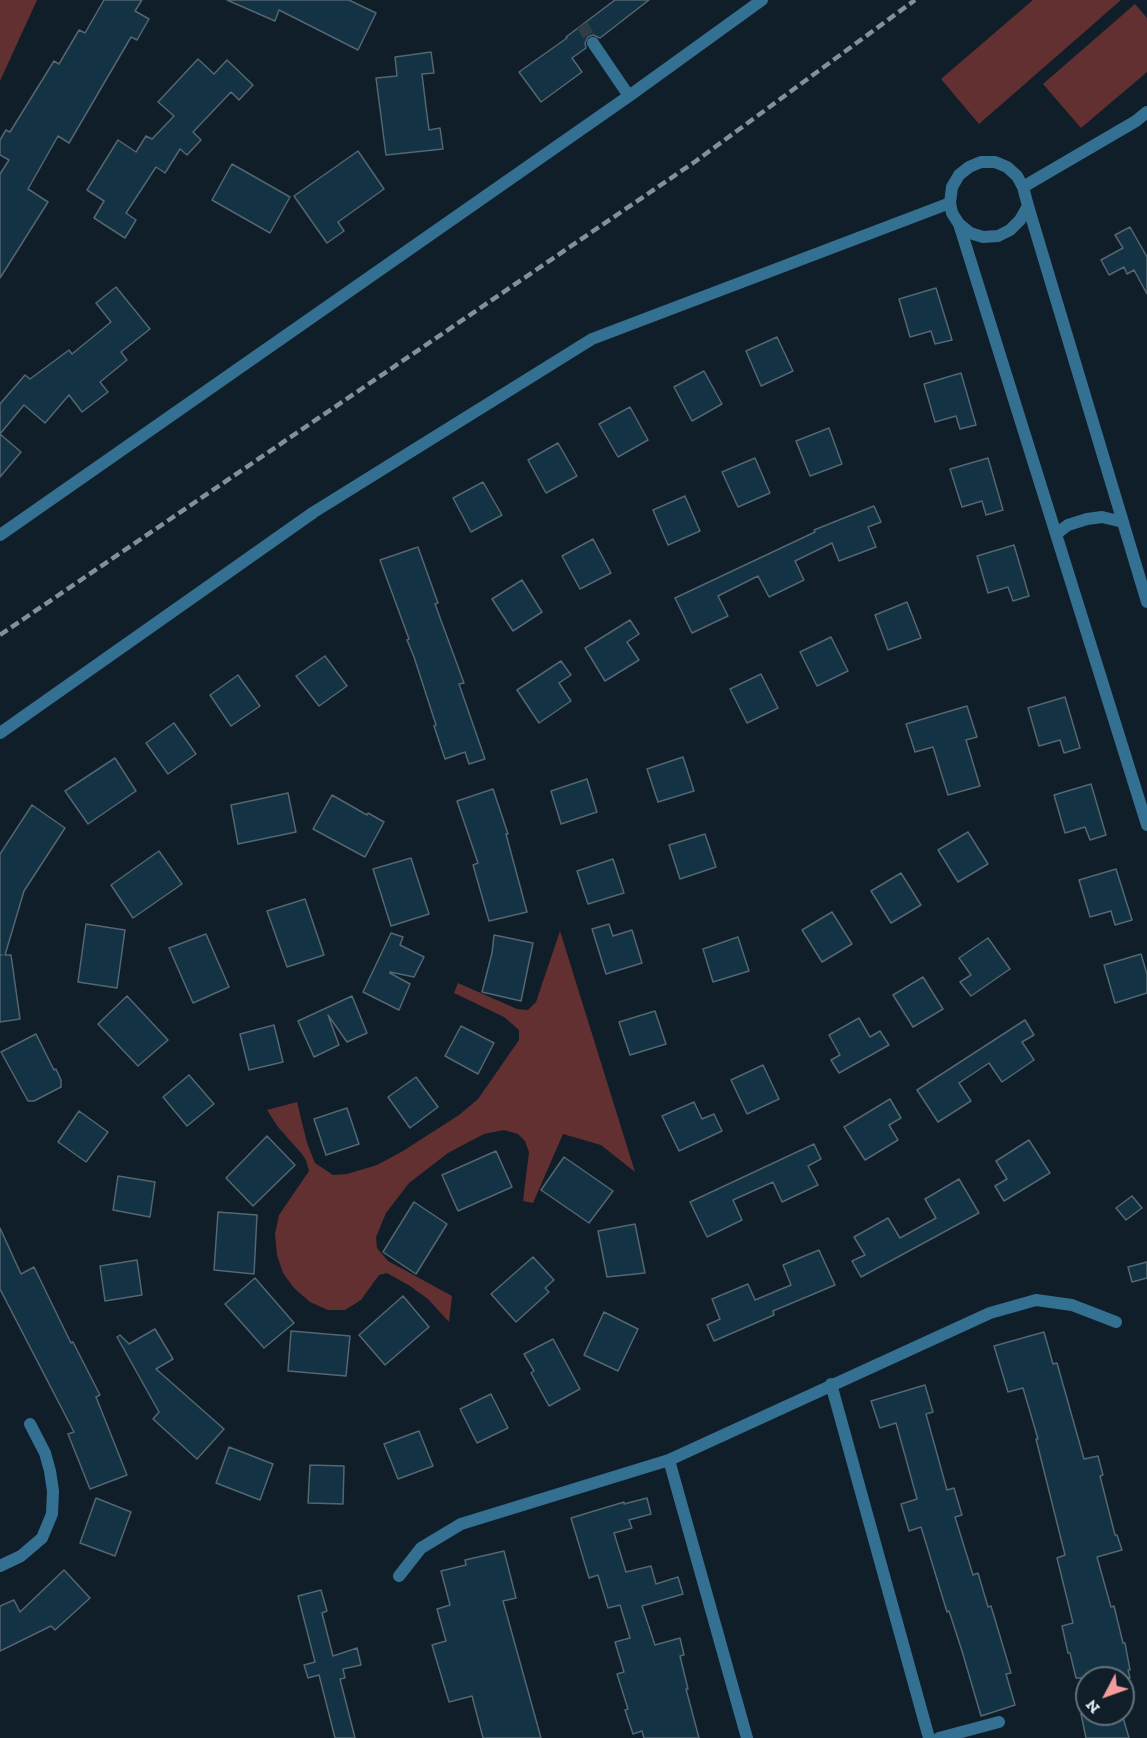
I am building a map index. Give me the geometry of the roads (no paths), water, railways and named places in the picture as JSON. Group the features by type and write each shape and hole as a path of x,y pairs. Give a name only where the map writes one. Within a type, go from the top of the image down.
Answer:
{"street":[{"path":"0,535 629,96 762,0"},
{"path":"593,43 629,96"},
{"path":"1023,187 1136,121 1147,112"},
{"path":"1147,602 1023,187 1017,176 1007,167 995,162 981,162 969,167 959,175 952,186 950,203 952,213 959,224 1147,825"},
{"path":"0,733 314,512 592,339 950,203"},
{"path":"959,224 970,233 983,237 998,236 1010,230 1020,220 1028,206"},
{"path":"1056,534 1068,525 1087,519 1102,517 1123,522"},
{"path":"399,1576 421,1548 460,1524 669,1460 990,1312 1036,1300 1072,1305 1116,1322"},
{"path":"831,1384 929,1738"},
{"path":"0,1566 21,1556 42,1538 52,1514 53,1491 50,1471 45,1453 30,1424"},
{"path":"669,1460 747,1738"},
{"path":"939,1738 999,1722"}],"tunnel":[{"path":"582,25 593,43"}],"railway":[{"path":"0,635 696,161 915,0"}]}
